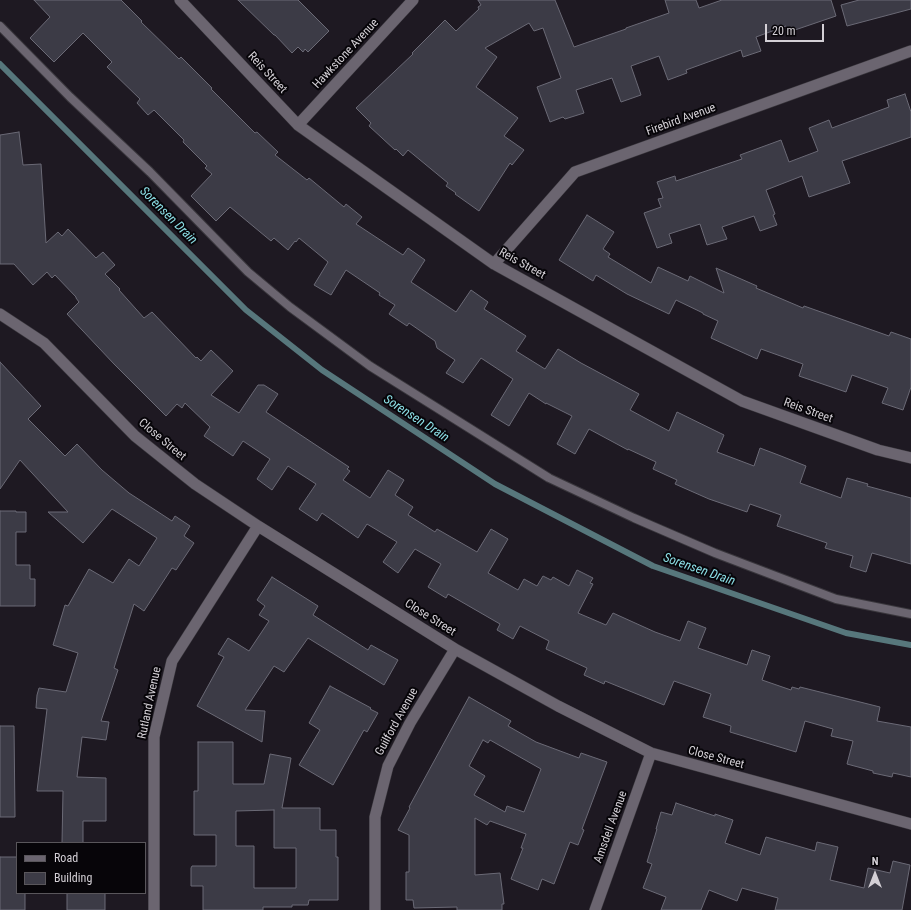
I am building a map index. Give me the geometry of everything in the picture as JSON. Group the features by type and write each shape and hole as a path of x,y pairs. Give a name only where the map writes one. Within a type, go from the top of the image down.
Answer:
{"street":[{"name":"Reis Street","path":"180,0 298,125 494,264 742,400 878,450 911,458"},
{"name":"Hawkstone Avenue","path":"298,125 413,0"},
{"name":"Firebird Avenue","path":"494,264 575,172 911,51"},
{"name":"Close Street","path":"0,314 44,343 135,436 195,484 258,526 455,649 558,706 651,753 911,824"},
{"name":"Rutland Avenue","path":"154,910 154,737 172,661 258,526"},
{"name":"Guilford Avenue","path":"375,910 375,817 388,766 410,723 455,649"},
{"name":"Amsdell Avenue","path":"595,910 651,753"}],"lane":[{"path":"0,26 70,96 150,172 248,272 290,307 370,366 549,478 634,518 715,553 836,599 911,614"}],"building":[{"path":"34,0 121,0 179,59 181,57 255,133 257,132 278,152 275,155 307,180 309,178 344,207 346,204 362,217 356,224 403,255 408,248 425,260 411,282 456,312 471,290 488,302 484,309 526,336 516,351 545,369 558,349 639,394 630,410 669,431 677,412 724,435 717,452 754,466 760,448 806,466 800,483 841,498 847,478 868,484 867,486 911,498 911,564 872,553 866,572 850,567 853,556 825,548 827,543 777,526 781,515 750,504 747,512 709,499 675,484 677,480 653,469 656,462 628,450 589,429 575,454 557,444 572,416 546,404 529,393 509,426 491,415 513,379 481,358 463,383 446,373 455,360 437,348 435,341 409,323 407,326 389,314 395,305 346,270 331,295 314,285 328,262 299,238 288,250 274,238 271,241 230,207 216,221 191,196 212,174 205,168 207,166 154,110 148,115 137,103 140,99 107,67 112,62 83,33 54,62 30,38 50,17"},
{"path":"238,0 298,0 329,31 308,52 305,49 303,52 298,47 292,53"},
{"path":"478,0 555,0 574,47 669,13 665,0 696,0 699,8 722,0 831,0 836,16 789,32 786,26 756,37 761,51 743,57 741,50 686,70 687,73 668,80 659,56 631,66 641,95 621,102 612,78 576,90 584,113 565,119 563,117 550,122 537,87 561,78 543,28 534,31 529,23 485,48 497,57 476,87 518,118 504,136 524,150 512,165 510,163 479,211 455,194 456,193 446,186 448,183 408,150 403,156 396,149 395,150 369,126 371,123 356,108 413,54 412,53 445,20 456,31 479,9 478,7 481,5"},
{"path":"859,0 911,0 911,9 847,26 841,5"},
{"path":"905,94 911,112 911,137 842,161 850,183 809,197 802,176 766,190 775,214 773,215 777,225 760,231 754,216 722,227 727,239 707,245 700,224 669,234 672,243 657,248 644,213 661,207 658,199 663,198 657,182 675,176 676,181 742,159 740,155 781,140 789,162 818,151 809,128 829,120 832,128 889,107 887,100"},
{"path":"19,132 23,165 41,164 46,243 58,232 62,236 68,229 96,258 103,252 115,265 105,274 120,289 119,290 144,318 152,312 196,358 197,357 201,361 211,350 233,371 211,395 239,413 258,385 264,385 278,394 266,412 349,467 347,469 350,471 343,480 370,498 388,470 404,480 395,495 413,507 408,515 435,532 437,529 477,552 491,529 508,539 488,573 518,590 524,579 537,586 543,576 551,580 553,577 569,586 577,570 593,578 590,583 593,584 578,613 606,625 613,613 655,632 680,641 688,621 706,628 698,648 747,665 752,650 770,656 762,680 791,690 792,687 799,689 800,687 880,707 877,721 911,727 911,777 893,773 892,777 873,773 873,771 847,764 853,741 831,736 833,729 805,721 796,752 730,732 731,726 703,717 711,694 674,681 664,705 605,681 604,684 584,675 587,668 546,649 549,641 520,626 513,639 497,630 500,624 448,594 446,598 428,587 441,564 415,549 398,573 383,562 397,542 367,524 358,538 322,513 317,521 299,509 316,484 288,466 272,490 257,479 270,459 243,441 233,456 204,436 210,427 185,403 182,408 177,404 166,416 67,314 79,302 55,275 52,278 47,272 33,285 14,264 0,264 0,135"},
{"path":"587,215 614,232 603,249 610,254 608,257 651,283 658,267 688,281 690,276 724,293 716,268 757,286 756,288 803,308 804,306 889,336 891,332 911,339 911,387 903,410 882,403 888,388 852,375 846,392 799,376 803,364 761,349 757,359 711,338 718,321 676,300 669,314 627,294 596,275 593,281 559,260"},
{"path":"0,362 41,406 28,419 65,456 77,444 102,470 129,493 172,521 175,516 190,526 184,536 194,543 176,570 172,568 144,611 134,604 114,668 118,670 101,721 109,722 106,740 82,737 77,777 106,778 106,821 83,821 83,842 62,842 63,791 37,791 47,709 36,708 37,695 39,688 66,692 78,653 53,645 65,605 68,606 89,569 113,583 129,559 139,566 157,538 112,509 83,543 48,512 68,512 20,460 0,489"},
{"path":"0,511 26,512 26,532 16,532 16,565 30,565 30,579 35,579 35,606 0,606"},
{"path":"272,577 318,606 313,615 368,650 371,645 398,660 384,685 308,638 284,672 274,666 245,710 265,711 262,742 197,706 224,657 218,654 228,638 249,651 269,621 259,615 265,606 257,600"},
{"path":"330,686 378,713 367,732 364,730 333,785 299,765 320,730 309,723"},
{"path":"469,697 511,721 508,726 536,742 579,758 581,753 607,762 582,829 584,830 578,845 570,842 554,884 542,879 538,890 511,879 523,848 521,848 526,834 490,821 487,825 475,818 475,875 500,873 504,904 502,904 502,910 457,910 457,907 414,908 413,900 406,900 406,872 409,872 409,835 398,830 410,808 409,807","holes":["483,740 488,743 490,740 541,769 524,812 507,806 505,812 474,795 485,776 469,766"]},
{"path":"0,726 14,726 15,817 0,817"},
{"path":"198,742 233,742 233,784 264,784 270,754 291,758 282,808 320,808 320,830 336,830 336,857 338,857 338,900 309,900 308,905 292,905 292,907 263,907 263,910 203,910 203,886 191,886 191,868 192,866 216,866 216,835 194,835 194,791 198,791","holes":["274,810 274,848 296,848 296,888 254,888 254,846 236,846 236,811"]},
{"path":"676,803 715,816 715,814 733,820 725,843 760,855 766,837 815,851 817,842 838,847 830,880 864,888 868,868 890,873 893,861 910,865 902,910 775,910 778,898 742,888 737,901 709,890 701,910 661,910 666,897 643,888 652,864 647,862 661,812 672,815"},
{"path":"0,857 16,857 16,894 25,894 25,910 0,910"},
{"path":"67,894 105,894 105,910 67,910"}],"waterway":[{"name":"Sorensen Drain","path":"0,64 246,310 322,370 495,484 653,566 846,633 911,645"}]}
